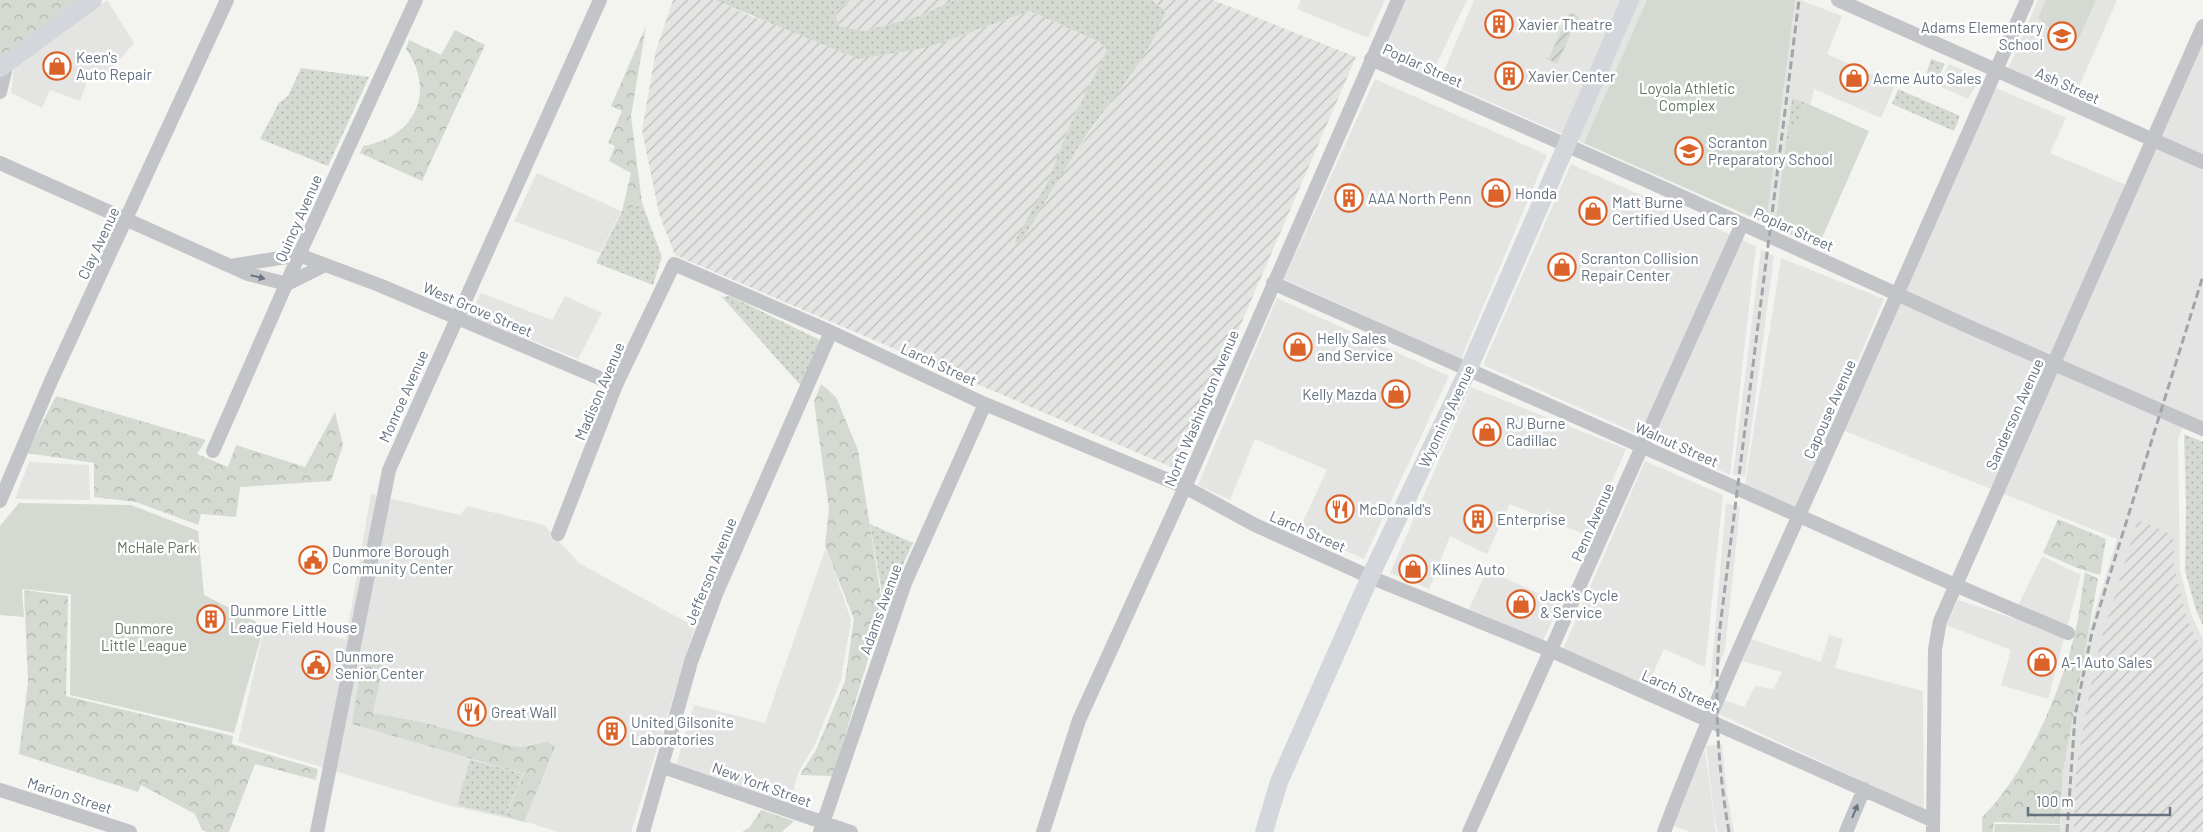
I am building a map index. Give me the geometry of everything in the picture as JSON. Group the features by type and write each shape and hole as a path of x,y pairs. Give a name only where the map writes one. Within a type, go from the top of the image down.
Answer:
{"main road":[{"path":"3,66 93,0"},
{"name":"Wyoming Avenue","path":"1264,832 1279,782 1370,577 1469,368 1630,0"}],"street":[{"name":"Clay Avenue","path":"0,501 51,381 227,0"},
{"name":"Quincy Avenue","path":"214,451 299,255 416,0"},
{"name":"Monroe Avenue","path":"317,832 389,470 456,317 600,0"},
{"name":"North Washington Avenue","path":"1043,832 1079,720 1185,488 1398,0"},
{"name":"Ash Street","path":"1839,0 2203,162"},
{"name":"Capouse Avenue","path":"1664,832 1708,720 1757,605 1799,516 2027,0"},
{"name":"Sanderson Avenue","path":"1933,826 1934,649 1940,621 2203,26"},
{"name":"Poplar Street","path":"1371,59 2203,429"},
{"path":"0,92 3,66"},
{"path":"0,163 248,274 287,284 325,265"},
{"name":"Penn Avenue","path":"1469,832 1552,651 1742,224"},
{"path":"230,266 299,255"},
{"name":"West Grove Street","path":"299,255 456,317 616,385"},
{"name":"Larch Street","path":"674,264 832,332 986,404 1185,488 1255,525 1370,577 1552,651 1864,789 1933,826"},
{"name":"Madison Avenue","path":"558,534 616,385 674,264"},
{"name":"Walnut Street","path":"1274,283 1955,585 2068,633"},
{"name":"Jefferson Avenue","path":"643,832 663,767 691,662 716,594 832,332"},
{"name":"Adams Avenue","path":"821,828 905,583 986,404"},
{"name":"New York Street","path":"663,767 821,828 851,832"},
{"path":"1846,832 1864,789"},
{"name":"Marion Street","path":"0,790 130,832"}],"shaded area":[{"path":"107,0 134,43 104,78 90,73 80,101 50,90 42,108 11,93 14,68"},
{"path":"673,0 714,0 755,18 930,47 1030,11 1099,42 1107,50 1071,122 1048,181 1076,152 1142,56 1166,11 1151,0 1213,0 1356,57 1178,470 675,255 659,214 642,130 656,50"},
{"path":"852,0 954,0 919,16 864,31 839,26 835,12"},
{"path":"1301,0 1385,0 1368,38 1297,9"},
{"path":"1405,0 1467,0 1428,82 1377,58"},
{"name":"Scranton Preparatory School","path":"1474,0 1800,0 1842,16 1827,54 1895,85 1881,118 1814,89 1810,105 1792,98 1775,228 1440,80"},
{"name":"Adams Elementary School","path":"2038,0 2117,0 2073,100 2007,71"},
{"path":"2203,36 2203,424 2187,418 2178,439 2180,570 2191,614 2203,639 2203,832 2060,832 2063,771 2087,637 2117,539 1842,430 1994,87 2066,118 2050,153 2136,189"},
{"path":"1949,64 1975,75 1977,84 1968,99 1939,86"},
{"path":"1375,79 1547,155 1461,359 1284,279"},
{"path":"1571,164 1756,246 1730,475 1483,365"},
{"path":"537,173 621,211 600,253 514,221"},
{"path":"1761,249 1774,256 1745,477 1733,474"},
{"path":"1781,258 1884,299 1796,507 1745,485"},
{"path":"481,293 552,320 565,296 602,313 578,359 470,316"},
{"path":"1277,298 1449,376 1364,559 1299,530 1327,470 1255,439 1230,500 1198,485"},
{"path":"1471,387 1626,449 1588,536 1510,504 1487,554 1450,536 1429,589 1390,573"},
{"path":"1645,461 1723,495 1705,667 1664,649 1647,687 1563,649"},
{"path":"29,462 89,465 90,500 15,499"},
{"path":"371,494 460,515 467,506 544,525 579,563 695,627 631,832 558,832 530,823 451,806 238,742 265,624 346,639","holes":["384,664 373,713 422,722 508,745 520,747 532,744 555,747 541,778 507,816 524,774 352,724"]},
{"path":"1726,503 1740,507 1725,650 1710,687"},
{"path":"2138,520 2173,535 2174,567 2187,619 2203,653 2203,832 2074,832 2076,771 2091,683 2102,637"},
{"path":"825,550 829,555 851,620 841,680 815,744 798,773 790,803 676,765 694,705 765,723"},
{"path":"2042,556 2081,575 2048,699 2001,685 2011,650 1946,625 1958,600 2012,618"},
{"path":"1487,570 1560,603 1543,641 1469,609"},
{"path":"1829,635 1843,639 1835,668 1923,691 1924,810 1719,714 1725,700 1744,707 1755,686 1773,689 1782,672 1742,661 1751,639 1821,662"},
{"path":"1722,744 1727,794 1734,832 1718,832 1715,821 1706,746"},
{"path":"1705,750 1716,832 1690,832 1670,824"}],"green space":[{"path":"0,0 79,0 0,58"},
{"path":"714,0 852,0 835,12 839,26 864,31 919,16 954,0 1151,0 1166,11 1141,59 1088,133 1020,243 1014,243 1048,181 1071,122 1107,50 1099,42 1030,11 930,47 859,59"},
{"name":"Loyola Athletic Complex","path":"1647,0 1795,0 1766,223 1584,143"},
{"path":"2046,0 2096,0 2077,42 2055,33 2038,18"},
{"path":"1569,13 1579,16 1557,64 1545,58 1549,58"},
{"path":"646,26 631,116 642,203 622,211 631,173 609,161 615,146 608,143 622,111 611,106"},
{"path":"455,30 485,45 422,181 360,153 363,146 396,134 415,111 419,97 420,82 415,65 406,49 409,40 441,55"},
{"path":"1931,59 1945,64 1935,84 1925,79"},
{"path":"301,68 369,77 328,166 260,139 279,103 288,96"},
{"path":"1898,89 1960,116 1954,131 1892,104"},
{"path":"1792,98 1806,103 1785,149"},
{"path":"1806,103 1869,131 1818,247 1775,228 1785,149"},
{"path":"642,203 662,257 653,285 596,263 622,211"},
{"path":"730,296 820,340 801,386 722,297"},
{"path":"821,384 836,397 858,450 883,609 833,776 800,775 816,750 845,681 854,619 825,546 829,509 814,402"},
{"path":"56,396 206,440 197,454 228,467 236,445 305,467 335,412 343,445 331,481 240,487 236,517 201,514 198,525 136,502 94,497 94,463 27,453"},
{"path":"2184,434 2203,442 2203,626 2196,610 2185,571"},
{"name":"Dunmore Little League","path":"19,503 131,505 198,531 204,595 264,626 234,733 70,695 71,594 22,589 24,617 0,615 0,526"},
{"path":"2058,519 2106,539 2100,575 2077,568 2043,553"},
{"path":"870,524 913,543 884,605"},
{"path":"2085,572 2098,579 2063,771 2060,824 1994,822 1993,832 1982,832 1982,817 1997,801 2025,759 2058,688 2074,635"},
{"path":"24,590 68,596 66,696 233,736 232,744 318,769 316,780 255,764 229,832 207,832 202,830 195,814 141,785 138,792 19,754 28,682"},
{"path":"362,660 384,664 373,713 422,722 508,745 520,747 548,742 555,747 524,822 506,816 524,774 352,724"},
{"path":"470,760 523,774 505,816 457,805"},
{"path":"761,810 794,821 782,832 742,832 749,828"},
{"path":"1995,824 2060,825 2060,832 1994,832"}],"railway":[{"path":"1729,832 1719,755 1717,679 1720,627 1799,0"},
{"path":"2067,832 2075,716 2092,632 2203,276"}],"place":[{"name":"Xavier Theatre","path":"1499,24"},
{"name":"Adams Elementary School","path":"2062,36"},
{"name":"Keen's Auto Repair","path":"57,66"},
{"name":"Xavier Center","path":"1509,76"},
{"name":"Acme Auto Sales","path":"1854,78"},
{"name":"Scranton Preparatory School","path":"1689,151"},
{"name":"Honda","path":"1496,193"},
{"name":"AAA North Penn","path":"1349,198"},
{"name":"Matt Burne Certified Used Cars","path":"1593,211"},
{"name":"Scranton Collision Repair Center","path":"1562,267"},
{"name":"Helly Sales and Service","path":"1298,347"},
{"name":"Kelly Mazda","path":"1396,394"},
{"name":"RJ Burne Cadillac","path":"1487,432"},
{"name":"McDonald's","path":"1340,509"},
{"name":"Enterprise","path":"1478,519"},
{"name":"Dunmore Borough Community Center","path":"313,560"},
{"name":"Klines Auto","path":"1413,569"},
{"name":"Jack's Cycle & Service","path":"1521,604"},
{"name":"Dunmore Little League Field House","path":"211,619"},
{"name":"A-1 Auto Sales","path":"2042,662"},
{"name":"Dunmore Senior Center","path":"316,665"},
{"name":"Great Wall","path":"472,712"},
{"name":"United Gilsonite Laboratories","path":"612,731"}],"park label":[{"name":"McHale Park","path":"157,547"}]}
